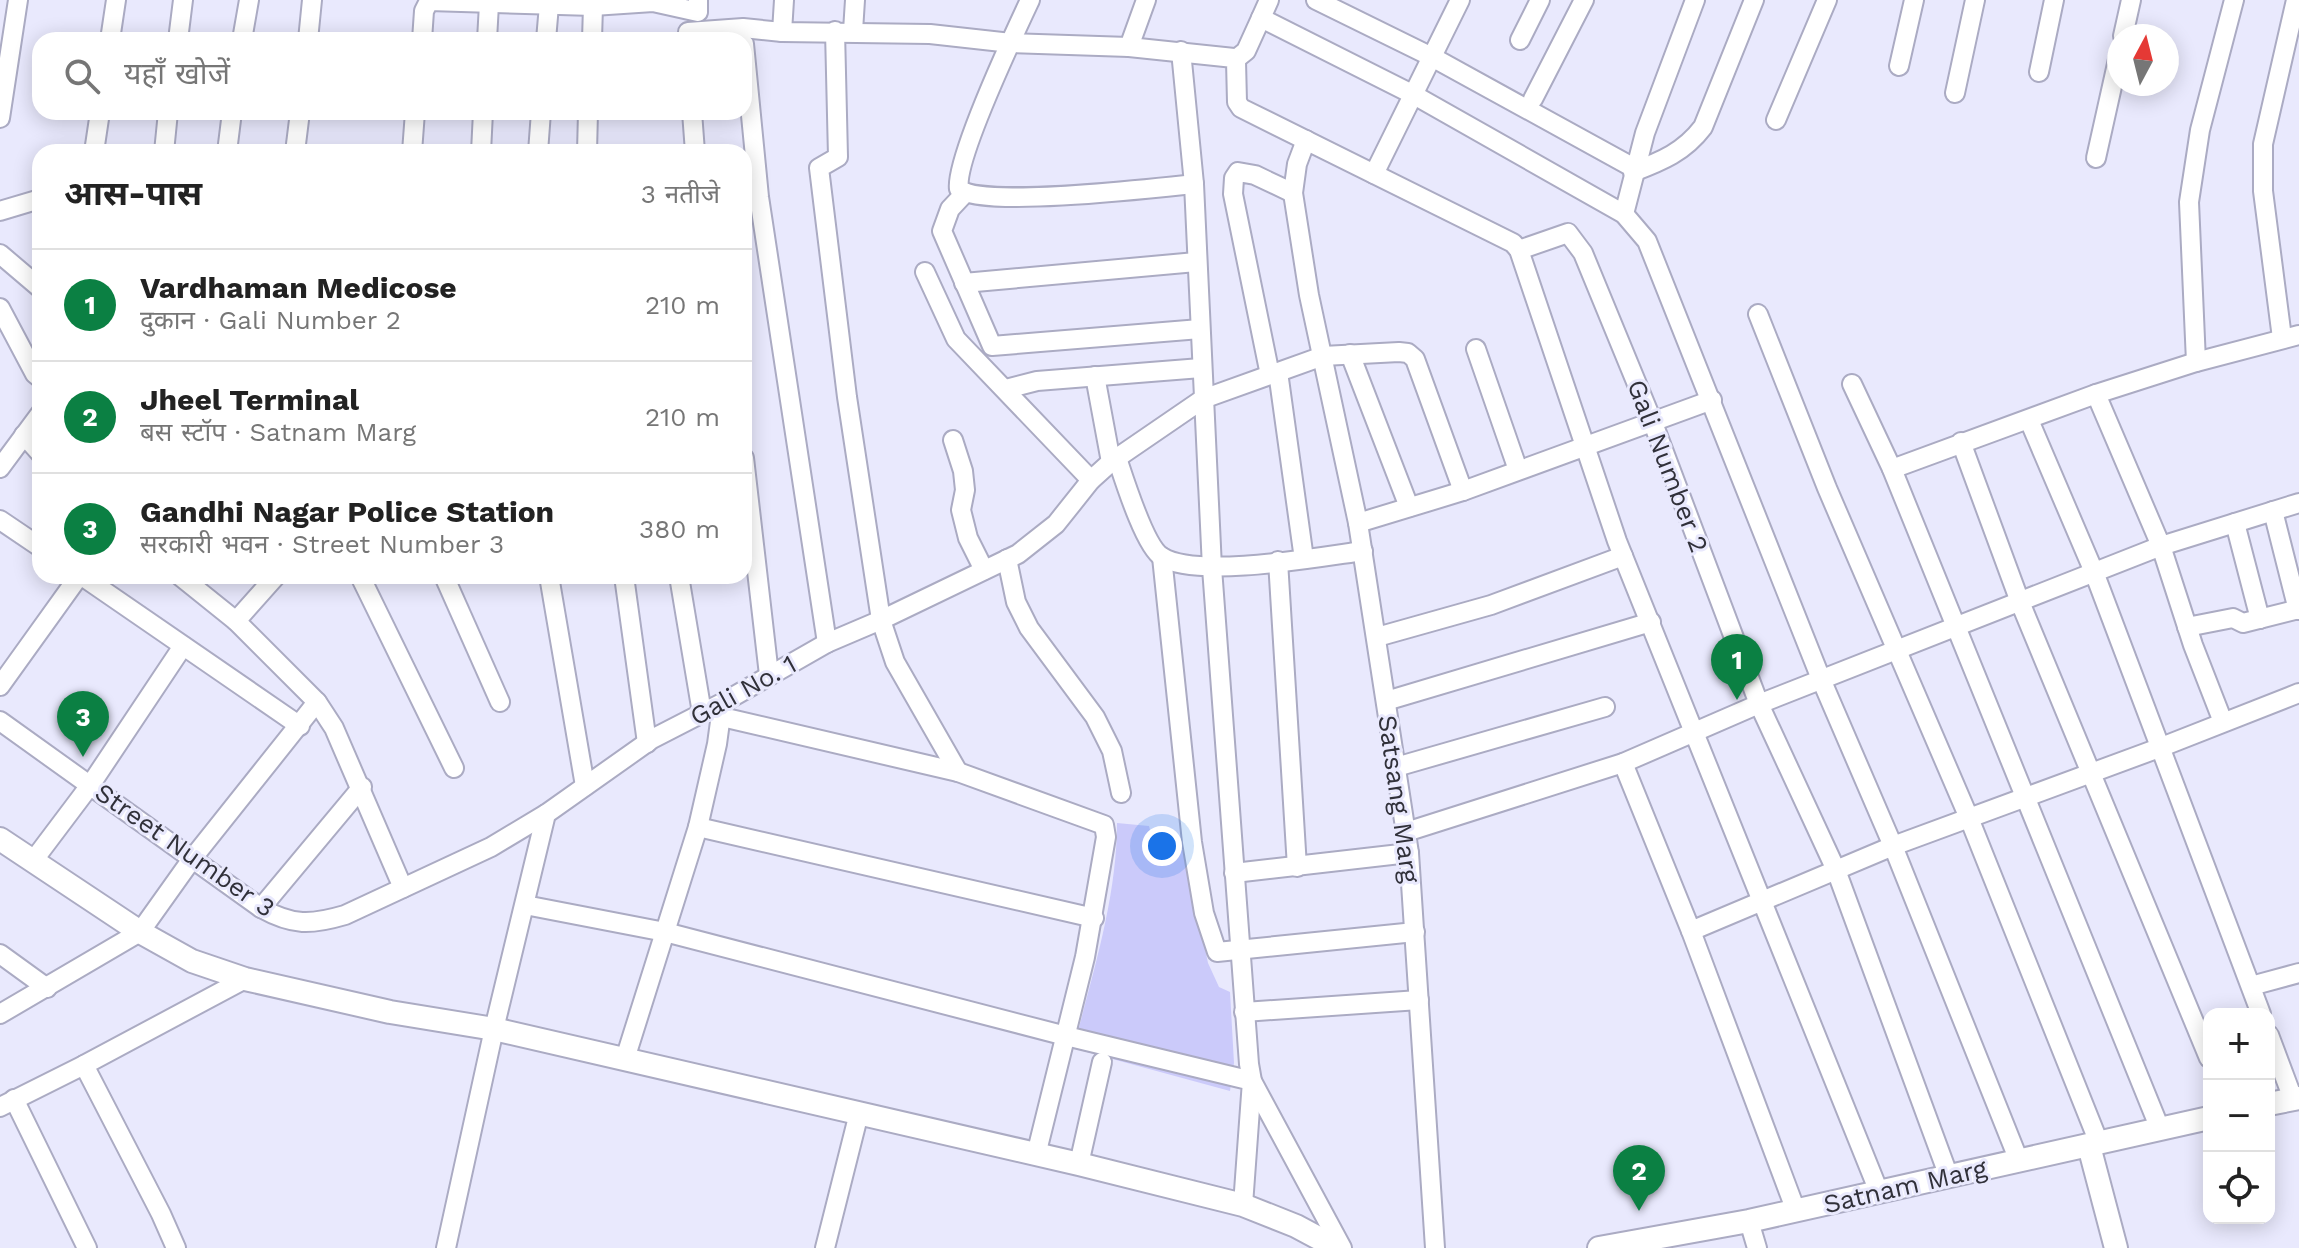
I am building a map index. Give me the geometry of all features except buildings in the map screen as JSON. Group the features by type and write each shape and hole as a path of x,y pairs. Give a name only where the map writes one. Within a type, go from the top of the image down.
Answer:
{"street":[{"path":"0,118 18,0"},
{"path":"111,32 116,0"},
{"path":"179,32 183,0"},
{"path":"243,32 249,0"},
{"path":"309,32 312,0"},
{"path":"782,32 784,0"},
{"path":"855,0 844,31 838,157 819,168 847,397 881,620 895,662 958,772"},
{"path":"1030,0 959,172 959,189 975,196 1057,196 1194,184"},
{"path":"1129,47 1146,0"},
{"path":"752,36 844,31 930,34 1011,43 1181,51 1236,59 1246,51 1269,0"},
{"path":"1316,0 1432,57 1634,170 1671,157 1690,144 1703,127 1754,0"},
{"path":"1374,174 1460,0"},
{"path":"1520,40 1540,0"},
{"path":"1533,99 1584,0"},
{"path":"1624,214 1634,170 1659,94 1695,0"},
{"path":"1776,120 1827,0"},
{"path":"1899,66 1914,0"},
{"path":"1955,93 1975,0"},
{"path":"2039,72 2054,0"},
{"path":"2126,24 2131,0"},
{"path":"2196,362 2189,202 2200,130 2234,0"},
{"path":"1892,469 2096,394 2290,336 2263,191 2262,166 2263,144 2296,0"},
{"path":"423,32 424,11 429,1 593,6 653,1 698,6 689,32"},
{"path":"487,32 489,4"},
{"path":"547,32 549,5"},
{"path":"592,32 593,6"},
{"path":"1261,18 1414,95 1624,214 1640,230 1655,256 1821,679 1893,846 2019,1161"},
{"path":"1181,51 1194,184 1212,568 1239,952 1252,1081 1243,1205"},
{"path":"1236,59 1238,105 1513,243 1519,250 1623,556 1879,1192"},
{"path":"2096,158 2110,96"},
{"path":"95,144 99,120"},
{"path":"165,144 167,120"},
{"path":"228,144 231,120"},
{"path":"296,144 299,120"},
{"path":"413,144 414,120"},
{"path":"481,144 483,120"},
{"path":"539,144 540,120"},
{"path":"587,144 588,120"},
{"path":"693,120 694,144"},
{"path":"751,120 759,197 827,643"},
{"path":"1304,559 1274,374 1233,194 1234,178 1238,172 1255,175 1293,193 1297,164 1306,140"},
{"path":"965,193 950,209 942,231 992,346 1200,329"},
{"name":"Satsang Marg","path":"1293,193 1309,295 1363,551 1409,853 1435,1248"},
{"path":"0,211 32,204"},
{"name":"Gali Number 2","path":"1519,250 1568,233 1583,253 1653,423 1759,704 1836,870 1949,1177"},
{"path":"0,255 32,281"},
{"path":"964,283 1196,262"},
{"path":"925,272 956,339 1091,480"},
{"path":"0,308 32,368"},
{"path":"1758,314 1827,488 1969,818 2094,1144 2116,1248"},
{"path":"1476,349 1518,470"},
{"name":"Gali No. 1","path":"293,922 319,922 345,915 491,847 546,814 647,743 702,713 722,710 769,675 827,643 1007,559 1040,540 1091,480 1114,460 1203,399 1323,356 1408,353 1415,359 1463,491"},
{"path":"1350,354 1409,507"},
{"path":"1006,389 1037,381 1201,368"},
{"path":"1095,376 1114,460 1154,549 1162,557 1212,568 1363,551"},
{"path":"1852,384 1892,469 2160,1129"},
{"path":"2096,394 2161,546 2223,722"},
{"path":"1358,523 1463,491 1712,400"},
{"path":"2029,420 2094,572 2259,1008"},
{"path":"0,468 32,424"},
{"path":"24,435 32,444"},
{"path":"953,440 963,471 965,490 961,510 968,538 984,570"},
{"path":"1961,442 2020,602 2203,1043"},
{"path":"1406,832 1623,763 1759,704 2161,546 2299,503"},
{"path":"2187,627 2233,618 2243,623 2298,610 2273,511"},
{"path":"0,520 32,542"},
{"path":"2235,523 2260,619"},
{"path":"752,530 769,675"},
{"path":"1377,637 1491,605 1623,556"},
{"path":"1162,557 1192,842 1204,913 1217,952 1415,932"},
{"path":"1007,559 1016,602 1029,628 1095,717 1112,751 1121,793"},
{"path":"1278,561 1297,867"},
{"path":"0,686 74,584"},
{"path":"92,584 300,726"},
{"path":"190,584 236,621 317,702 334,728 362,787 403,888"},
{"path":"236,621 269,584"},
{"path":"364,584 454,768"},
{"path":"448,584 500,702"},
{"path":"550,584 585,786"},
{"path":"625,584 647,743"},
{"path":"680,584 702,713"},
{"path":"1386,701 1651,622"},
{"path":"33,861 91,784 183,646"},
{"path":"1691,931 1893,846 2299,693"},
{"path":"0,1014 140,932 192,859 317,702"},
{"path":"1396,767 1605,707"},
{"path":"625,1059 698,827 722,710 958,772 1104,825 1106,837 1094,918 1036,1155"},
{"name":"Street Number 3","path":"0,721 261,908 293,922"},
{"path":"1623,763 1691,931 1796,1211"},
{"path":"261,908 362,787"},
{"path":"446,1248 478,1027 525,905 546,814"},
{"path":"698,827 1094,918"},
{"path":"0,839 140,932 192,961 245,979 390,1012 478,1027 625,1059 1079,1164 1243,1205 1340,1248"},
{"path":"1234,873 1409,853"},
{"path":"525,905 665,932 1252,1081 1340,1248"},
{"path":"0,954 47,988"},
{"path":"2251,986 2299,973"},
{"path":"87,1248 7,1103 245,979"},
{"path":"1244,1012 1419,1000"},
{"path":"2275,1049 2296,1098 2275,1103"},
{"path":"1079,1164 1102,1062"},
{"path":"84,1065 176,1248"},
{"path":"825,1248 859,1113"},
{"name":"Satnam Marg","path":"1599,1248 1796,1211 2203,1119"},
{"path":"1749,1221 1757,1248"}],"shaded area":[{"path":"1117,823 1149,826 1155,850 1185,850 1208,963 1219,987 1230,992 1234,1063 1230,1091 1083,1051 1075,1043 1108,906"}],"place":[{"name":"Vardhaman Medicose","path":"1737,700"},
{"name":"Gandhi Nagar Police Station","path":"83,757"},
{"name":"Jheel Terminal","path":"1639,1211"}]}
